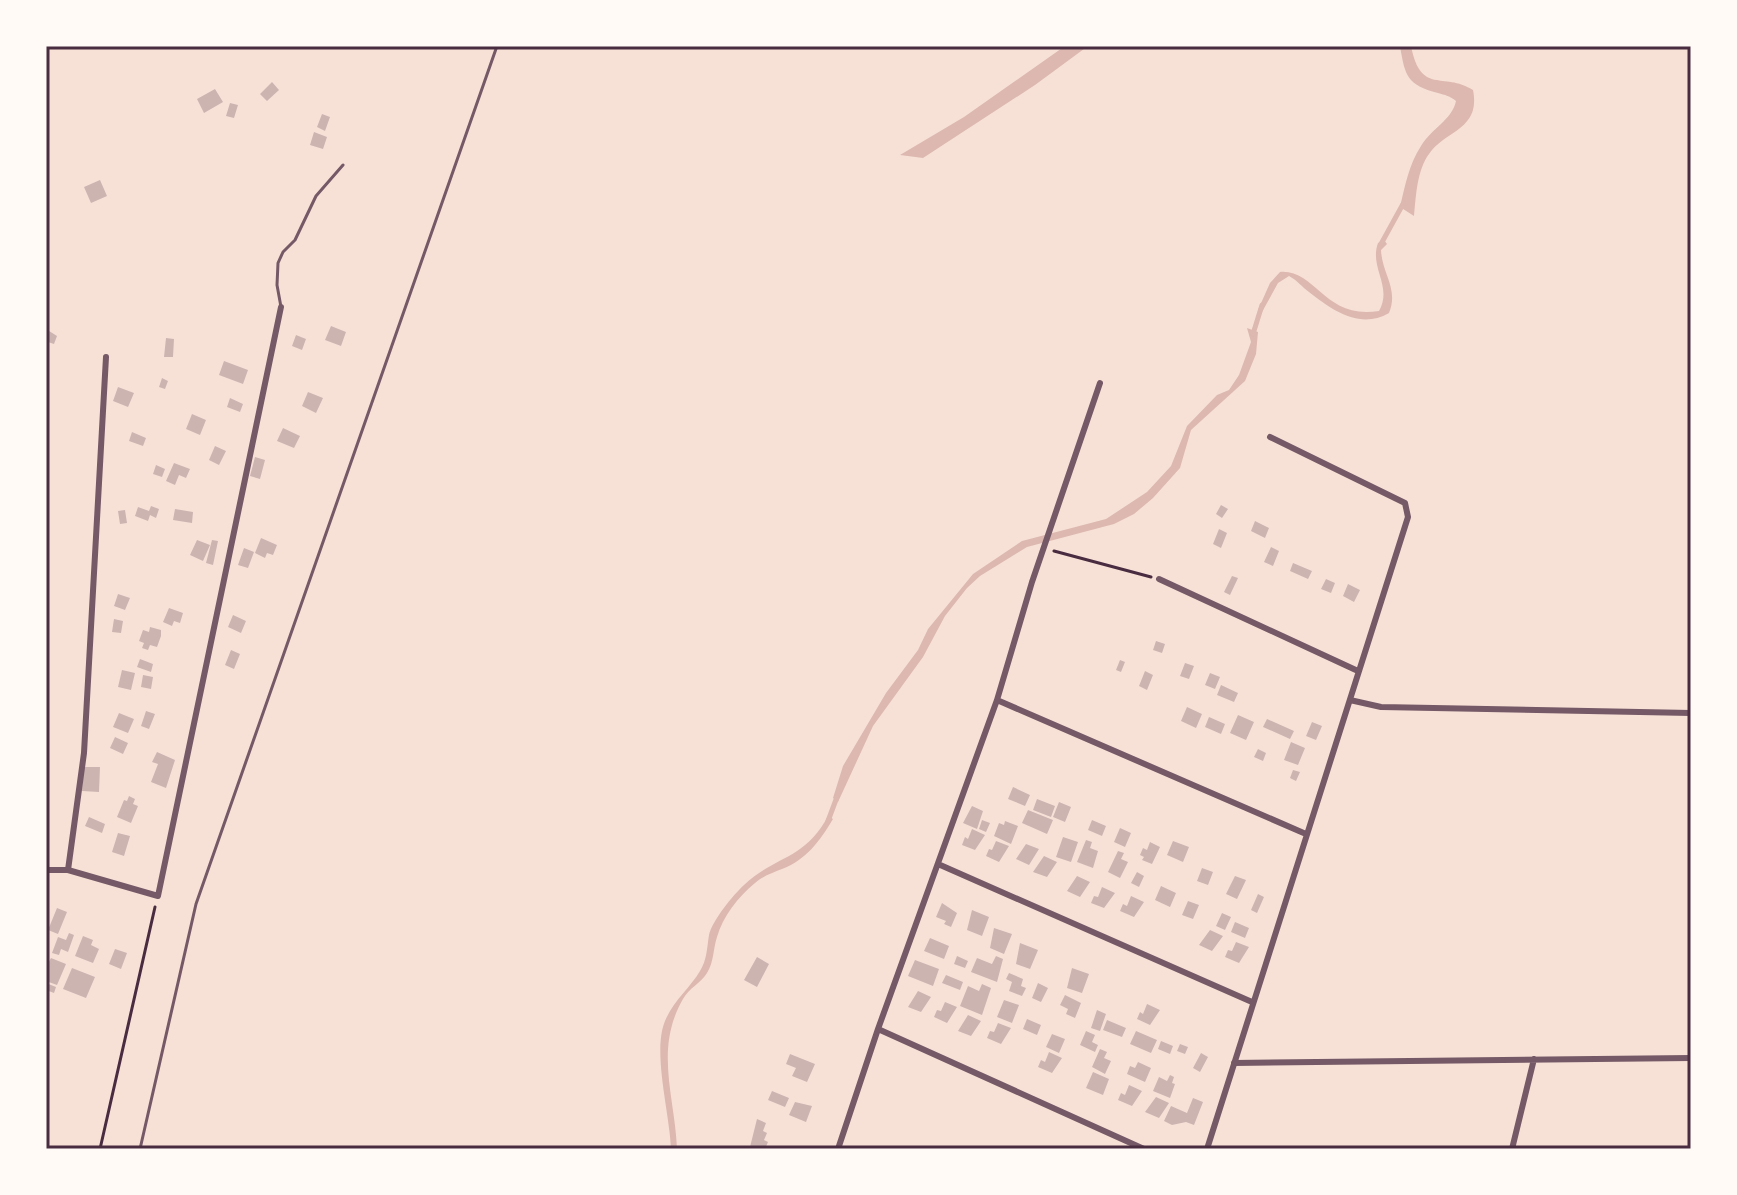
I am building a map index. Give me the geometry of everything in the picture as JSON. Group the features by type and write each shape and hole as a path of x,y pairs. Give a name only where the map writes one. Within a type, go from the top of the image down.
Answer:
{"street":[{"path":"46,870 68,870 158,896 281,307"},
{"path":"68,870 84,753 106,357"},
{"path":"838,1149 997,700 1032,582 1100,383"},
{"path":"1207,1149 1408,517 1405,503 1270,437"},
{"path":"1159,579 1358,671"},
{"path":"997,700 1306,834"},
{"path":"1350,700 1381,707 1691,713"},
{"path":"938,864 1252,1002"},
{"path":"878,1029 1144,1149"},
{"path":"1234,1063 1691,1058"},
{"path":"1512,1149 1534,1059"}],"lane":[{"path":"140,1149 196,904 497,46"},
{"path":"281,307 277,285 278,263 283,252 295,240 316,196 343,165"}],"path":[{"path":"1045,549 1159,579"},
{"path":"100,1149 158,896"}],"shaded area":[{"path":"1065,46 1088,46 1035,85 923,158 900,155 964,117"},
{"path":"1400,46 1411,46 1415,61 1427,77 1473,90 1472,114 1467,122 1436,146 1425,160 1414,216 1400,207 1410,168 1421,146 1450,114 1456,101 1414,83 1406,72"},
{"path":"1384,240 1387,244 1381,250 1382,259 1392,296 1389,313 1368,319 1347,316 1289,276 1278,283 1262,312 1258,310 1270,283 1280,272 1303,278 1345,308 1360,312 1379,311 1383,293 1376,252 1378,243"},
{"path":"1247,328 1258,332 1256,354 1245,381 1191,430 1180,468 1134,514 1114,524 1027,547 980,576 967,588 945,616 923,657 873,726 838,802 833,798 843,766 886,693 918,650 928,629 973,574 1022,541 1106,519 1147,492 1171,466 1187,426 1217,395 1229,390 1239,375 1251,342"},
{"path":"828,816 833,819 805,855 761,878 727,914 707,973 688,992 674,1018 668,1073 677,1149 671,1149 660,1049 668,1014 702,967 711,929 739,889 799,850"}],"building":[{"path":"272,82 279,90 267,101 260,94"},
{"path":"215,89 223,102 204,113 197,99"},
{"path":"230,103 238,105 234,118 226,116"},
{"path":"322,114 330,117 325,131 317,127"},
{"path":"314,132 327,137 323,149 310,145"},
{"path":"100,180 107,196 91,203 84,187"},
{"path":"331,326 346,332 341,346 325,340"},
{"path":"46,329 57,336 54,344 48,342 46,345"},
{"path":"296,335 306,339 302,350 292,346"},
{"path":"166,338 174,339 173,357 164,357"},
{"path":"224,361 248,370 243,384 219,375"},
{"path":"162,378 168,381 165,389 159,387"},
{"path":"118,387 134,393 128,407 113,401"},
{"path":"308,392 323,398 316,413 302,406"},
{"path":"230,398 243,404 240,412 227,407"},
{"path":"192,414 206,420 200,435 186,429"},
{"path":"283,428 300,436 294,448 277,441"},
{"path":"132,432 146,438 143,446 129,441"},
{"path":"215,446 226,451 219,465 209,460"},
{"path":"255,457 265,460 260,479 250,476"},
{"path":"174,463 190,469 186,478 179,475 175,485 166,481"},
{"path":"156,465 165,469 162,477 153,474"},
{"path":"1221,505 1228,509 1222,518 1216,514"},
{"path":"151,506 159,509 156,518 150,515 148,521 135,516 138,507 149,511"},
{"path":"175,509 193,512 192,523 173,520"},
{"path":"125,510 127,523 120,524 118,511"},
{"path":"1255,521 1269,528 1265,538 1251,531"},
{"path":"1219,529 1227,533 1221,548 1213,544"},
{"path":"261,538 277,545 273,555 267,553 265,558 255,553"},
{"path":"197,540 210,545 203,561 190,555"},
{"path":"212,540 218,541 213,565 206,563"},
{"path":"1271,547 1279,551 1273,566 1264,562"},
{"path":"244,548 254,552 248,568 238,565"},
{"path":"1293,563 1312,571 1308,579 1290,571"},
{"path":"1232,576 1238,578 1230,595 1224,592"},
{"path":"1326,579 1335,583 1331,593 1321,589"},
{"path":"1348,584 1360,590 1354,602 1343,596"},
{"path":"118,594 130,598 125,610 114,606"},
{"path":"169,608 183,613 180,623 174,621 172,626 163,622"},
{"path":"233,615 246,621 241,633 228,627"},
{"path":"114,619 123,621 121,633 112,632"},
{"path":"150,627 161,630 161,636 157,647 150,645 148,650 142,648 144,643 139,641 143,630 149,632"},
{"path":"1156,641 1165,644 1162,653 1153,650"},
{"path":"231,650 240,654 234,669 225,665"},
{"path":"140,659 153,664 151,672 137,667"},
{"path":"1120,660 1125,662 1121,672 1116,670"},
{"path":"1185,663 1194,666 1189,679 1180,676"},
{"path":"122,670 135,673 131,690 118,687"},
{"path":"1145,671 1153,675 1147,690 1139,686"},
{"path":"1210,673 1220,677 1215,689 1205,685"},
{"path":"143,675 153,677 151,689 141,687"},
{"path":"1221,685 1238,693 1234,702 1217,695"},
{"path":"1187,707 1202,714 1196,728 1181,721"},
{"path":"146,711 155,714 149,729 141,726"},
{"path":"119,713 134,719 128,733 113,727"},
{"path":"1238,715 1254,722 1246,740 1230,733"},
{"path":"1209,717 1225,724 1221,734 1205,727"},
{"path":"1267,719 1294,731 1290,739 1263,727"},
{"path":"1312,722 1322,726 1316,740 1306,736"},
{"path":"115,737 128,743 123,754 110,748"},
{"path":"1291,742 1305,748 1298,765 1284,760"},
{"path":"1258,749 1266,753 1263,761 1254,757"},
{"path":"157,752 175,760 166,788 151,782 158,764 152,762"},
{"path":"83,767 100,767 99,792 82,791"},
{"path":"1293,770 1300,772 1296,781 1290,778"},
{"path":"1013,787 1030,795 1025,806 1008,799"},
{"path":"129,796 135,799 133,804 138,806 131,823 117,817"},
{"path":"1037,799 1055,806 1051,817 1033,810"},
{"path":"1059,802 1071,807 1065,822 1053,817"},
{"path":"972,806 983,811 977,829 963,823"},
{"path":"1028,810 1053,820 1047,834 1022,823"},
{"path":"89,817 105,824 102,833 85,826"},
{"path":"982,820 990,823 986,832 979,829"},
{"path":"1092,820 1106,826 1102,836 1088,830"},
{"path":"1005,821 1018,826 1011,844 994,836 999,823 1004,825"},
{"path":"1120,828 1131,833 1125,847 1114,842"},
{"path":"972,829 985,835 975,850 962,845"},
{"path":"118,833 130,836 124,856 112,852"},
{"path":"1063,837 1078,842 1071,862 1056,857"},
{"path":"1086,840 1092,842 1090,848 1098,851 1093,868 1077,862"},
{"path":"996,841 1009,846 999,862 986,856"},
{"path":"1173,841 1189,847 1183,862 1167,855"},
{"path":"1150,842 1160,847 1152,864 1142,860 1144,857 1140,855 1143,848 1147,850"},
{"path":"1026,844 1039,849 1029,865 1016,859"},
{"path":"1118,851 1124,853 1121,859 1128,862 1120,878 1108,872"},
{"path":"1044,856 1057,862 1047,877 1033,872"},
{"path":"1202,868 1213,872 1208,885 1197,881"},
{"path":"1137,872 1144,876 1139,887 1131,883"},
{"path":"1077,876 1090,882 1080,897 1067,891"},
{"path":"1235,876 1246,880 1237,899 1226,894"},
{"path":"1161,886 1176,893 1170,907 1155,900"},
{"path":"1102,887 1115,893 1104,908 1091,903"},
{"path":"1258,894 1264,897 1257,913 1251,910"},
{"path":"1131,896 1144,902 1134,917 1120,911 1123,904 1127,906"},
{"path":"1188,901 1199,905 1193,919 1182,915"},
{"path":"942,903 957,913 951,927 936,917"},
{"path":"57,908 67,912 58,934 48,930"},
{"path":"972,910 989,917 982,936 967,930"},
{"path":"1222,913 1231,917 1225,930 1216,926"},
{"path":"1235,922 1249,928 1245,938 1231,932"},
{"path":"994,928 1012,934 1004,954 990,948"},
{"path":"1210,930 1223,936 1212,951 1199,945"},
{"path":"69,933 74,935 68,952 61,949 59,955 52,953 58,937 66,940"},
{"path":"83,936 93,940 91,945 99,949 93,963 75,956"},
{"path":"930,938 949,946 944,959 924,951"},
{"path":"1236,942 1249,947 1239,963 1225,957"},
{"path":"1020,943 1038,950 1030,969 1016,964"},
{"path":"115,949 127,953 121,969 109,964"},
{"path":"957,956 968,961 965,968 954,964"},
{"path":"996,956 1003,959 997,982 971,972 977,958 992,964"},
{"path":"757,957 769,964 757,987 744,980"},
{"path":"51,958 66,964 57,985 46,981 46,967"},
{"path":"915,960 939,969 933,986 908,976"},
{"path":"72,968 95,977 86,998 63,989"},
{"path":"1072,968 1089,974 1082,993 1067,988"},
{"path":"1009,973 1023,979 1021,986 1026,988 1022,996 1009,991 1012,982 1006,979"},
{"path":"946,975 963,982 960,990 942,983"},
{"path":"46,983 56,987 54,993 46,990"},
{"path":"1038,983 1048,988 1041,1002 1032,998"},
{"path":"982,984 991,988 982,1015 960,1006 968,986 979,991"},
{"path":"918,991 931,997 921,1012 908,1007"},
{"path":"1065,995 1081,1003 1075,1018 1066,1014 1068,1009 1060,1005"},
{"path":"1004,1000 1019,1005 1012,1023 997,1017"},
{"path":"945,1002 957,1007 947,1023 934,1017"},
{"path":"1147,1004 1160,1010 1150,1025 1137,1019"},
{"path":"1097,1010 1106,1014 1100,1031 1091,1028"},
{"path":"968,1015 981,1021 971,1036 958,1031"},
{"path":"1027,1019 1041,1025 1037,1035 1023,1029"},
{"path":"1107,1020 1126,1028 1122,1037 1103,1030"},
{"path":"998,1023 1011,1028 1001,1044 987,1038"},
{"path":"1086,1031 1095,1035 1092,1042 1098,1045 1095,1052 1080,1045"},
{"path":"1136,1031 1157,1040 1151,1053 1130,1044"},
{"path":"1052,1034 1065,1039 1059,1053 1046,1047"},
{"path":"1161,1041 1173,1046 1170,1054 1158,1049"},
{"path":"1180,1044 1188,1047 1185,1054 1177,1051"},
{"path":"1100,1049 1107,1052 1104,1058 1111,1061 1105,1074 1092,1067"},
{"path":"1049,1052 1062,1058 1052,1073 1038,1067 1041,1060 1045,1062"},
{"path":"1201,1053 1208,1057 1200,1072 1193,1068"},
{"path":"790,1054 815,1064 807,1082 792,1076 796,1068 786,1064"},
{"path":"1138,1062 1151,1068 1145,1082 1127,1074 1130,1066 1135,1068"},
{"path":"1093,1072 1109,1079 1103,1095 1086,1088"},
{"path":"1170,1075 1174,1077 1172,1083 1175,1084 1170,1098 1153,1091 1159,1077 1167,1081"},
{"path":"1129,1085 1142,1091 1132,1106 1118,1100 1121,1093 1125,1095"},
{"path":"772,1091 789,1098 785,1107 768,1100"},
{"path":"1156,1097 1169,1103 1159,1118 1145,1112"},
{"path":"1193,1098 1203,1102 1194,1125 1186,1122 1172,1125 1164,1121 1171,1106 1187,1113"},
{"path":"795,1102 812,1106 806,1122 789,1115"},
{"path":"757,1119 766,1123 763,1131 767,1133 764,1140 768,1142 765,1149 750,1147"}],"waterway":[{"path":"1381,244 1403,204"},
{"path":"1253,334 1262,305"},
{"path":"828,821 837,797"}]}
